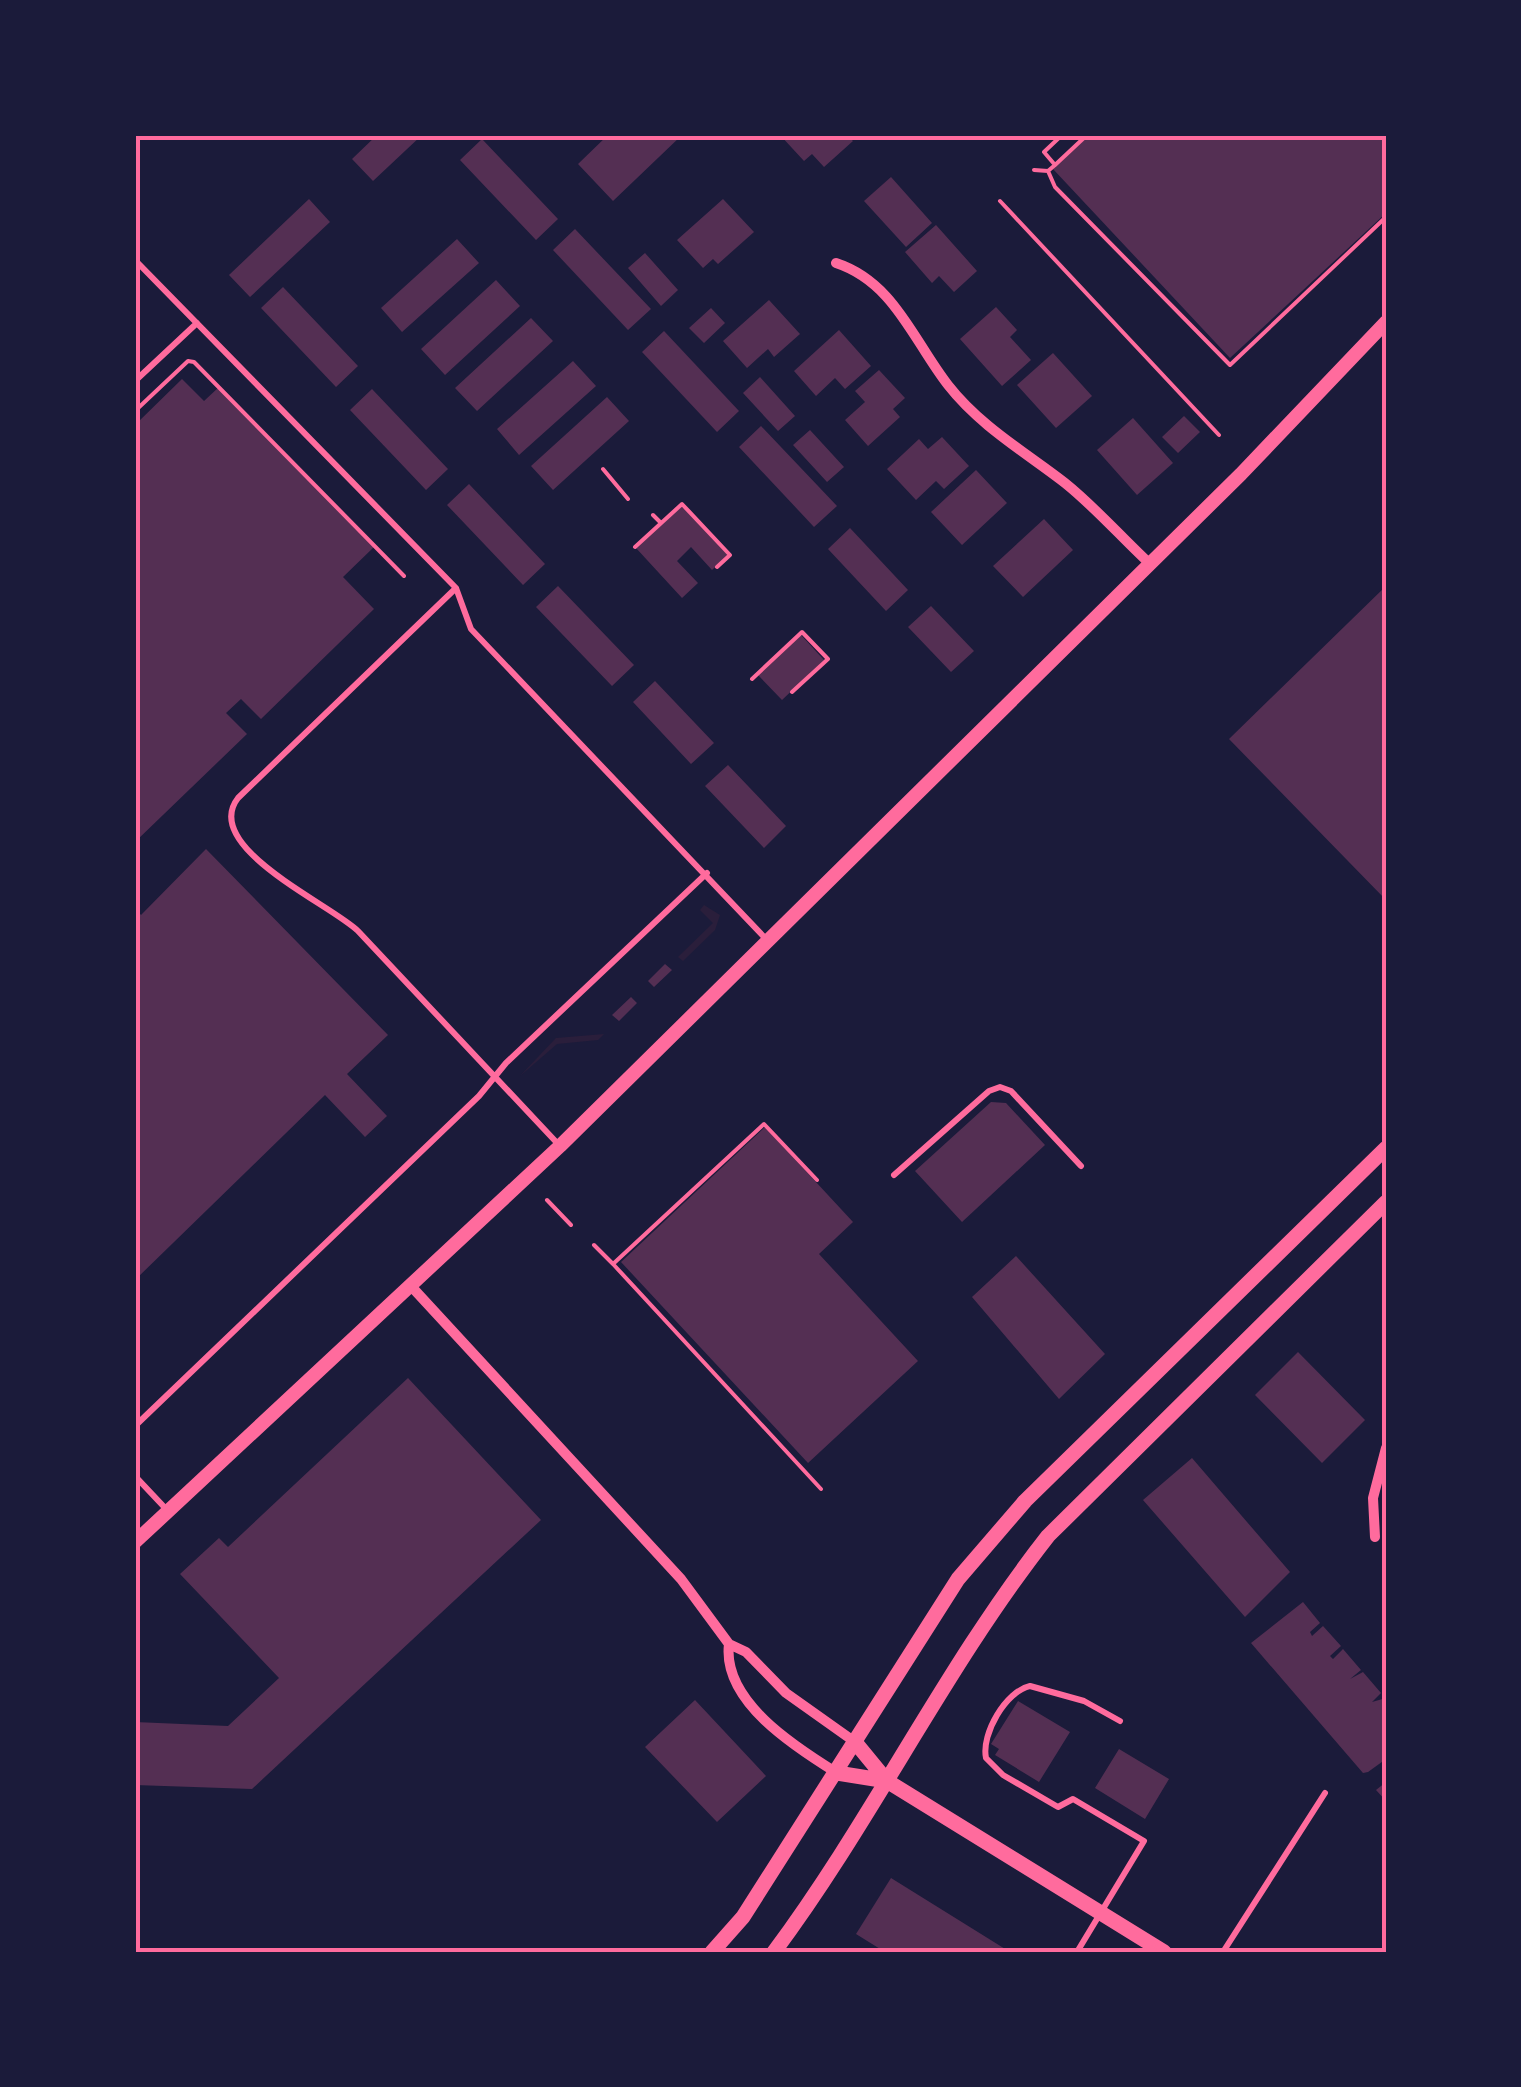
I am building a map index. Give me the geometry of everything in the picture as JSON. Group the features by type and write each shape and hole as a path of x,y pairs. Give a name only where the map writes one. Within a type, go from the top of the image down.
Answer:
{"main road":[{"path":"712,1952 743,1917 958,1580 1025,1501 1386,1148"},
{"path":"774,1952 820,1891 1002,1597 1048,1536 1386,1202"},
{"path":"856,1742 887,1781 1164,1952"},
{"path":"837,1773 887,1781"}],"street":[{"path":"836,263 864,275 891,300 948,385 982,422 1068,486 1148,564"},
{"path":"135,1542 560,1146 1148,564 1386,322"},
{"path":"410,1285 681,1579 728,1644 746,1652 786,1694 856,1742"},
{"path":"1374,1537 1374,1489 1386,1448"},
{"path":"728,1644 726,1662 731,1672 769,1724 837,1773"}],"lane":[{"path":"135,260 456,588 471,629 766,939"},
{"path":"135,381 197,323"},
{"path":"456,588 238,798 231,818 235,834 274,876 338,912 560,1146"},
{"path":"135,1426 707,873"},
{"path":"894,1174 988,1091 1000,1087 1011,1092 1081,1166"},
{"path":"135,1476 168,1512"},
{"path":"1076,1952 1144,1841 1074,1799 1058,1807 990,1765 984,1750 990,1731 1012,1695 1030,1686 1084,1701 1120,1722"},
{"path":"1223,1952 1325,1793"}],"path":[{"path":"1055,164 1044,152 1062,135"},
{"path":"1048,172 1087,135"},
{"path":"1034,170 1048,172"},
{"path":"1048,172 1056,187 1230,365 1386,217"},
{"path":"1000,201 1219,434"},
{"path":"135,412 188,361 194,362 404,576"},
{"path":"603,469 628,499"},
{"path":"635,548 682,504 730,554 717,567"},
{"path":"652,514 661,523"},
{"path":"752,679 802,632 828,659 792,692"},
{"path":"613,1264 764,1124 817,1180"},
{"path":"547,1200 571,1224"},
{"path":"594,1244 820,1489"}],"shaded area":[{"path":"704,905 720,915 715,930 683,961 678,957 713,923 700,910"},
{"path":"604,1034 598,1040 557,1044 520,1076 556,1038"}],"building":[{"path":"377,135 422,135 373,181 352,159"},
{"path":"608,135 682,135 613,201 578,164"},
{"path":"780,135 847,135 853,141 824,167 812,154 804,161"},
{"path":"1089,135 1386,135 1386,213 1230,358 1053,169"},
{"path":"482,139 558,219 536,240 460,160"},
{"path":"891,177 932,223 906,247 864,201"},
{"path":"309,199 330,222 250,297 229,275"},
{"path":"723,199 754,232 718,264 713,259 703,268 677,240"},
{"path":"936,225 977,271 954,292 939,276 932,283 905,252"},
{"path":"575,229 651,309 628,330 553,250"},
{"path":"457,239 479,263 402,332 381,308"},
{"path":"645,253 678,290 661,306 628,268"},
{"path":"496,280 520,306 445,375 421,349"},
{"path":"283,287 358,366 336,387 261,308"},
{"path":"769,300 800,334 774,357 768,349 747,368 723,341"},
{"path":"996,307 1017,330 1010,337 1031,360 1002,386 960,339"},
{"path":"711,308 725,323 704,343 689,328"},
{"path":"531,318 553,341 477,411 455,388"},
{"path":"839,330 871,366 845,389 835,378 816,396 794,371"},
{"path":"664,331 739,411 717,432 642,352"},
{"path":"1053,353 1092,396 1056,428 1017,385"},
{"path":"573,361 596,386 519,455 497,429"},
{"path":"879,370 905,398 893,409 900,417 868,446 845,420 865,402 855,391"},
{"path":"760,377 795,416 778,431 743,393"},
{"path":"182,379 204,401 219,387 374,547 343,577 374,609 261,719 241,699 226,713 247,734 135,842 135,425"},
{"path":"372,389 448,469 426,490 350,410"},
{"path":"607,397 629,421 553,490 531,466"},
{"path":"1184,416 1200,432 1178,453 1162,437"},
{"path":"1133,418 1173,463 1137,495 1097,450"},
{"path":"761,426 837,506 814,527 739,447"},
{"path":"810,430 844,467 827,482 793,445"},
{"path":"942,437 969,466 944,489 936,481 916,500 887,469 919,439 928,449"},
{"path":"976,470 1007,503 962,545 931,512"},
{"path":"469,484 545,564 523,585 447,505"},
{"path":"682,506 728,555 712,570 691,547 677,561 698,583 682,598 636,548"},
{"path":"1044,519 1073,550 1023,597 993,566"},
{"path":"850,528 908,590 886,611 828,549"},
{"path":"558,586 634,665 612,686 536,607"},
{"path":"1386,586 1386,900 1229,739"},
{"path":"931,606 974,651 951,672 908,627"},
{"path":"801,635 824,660 782,700 758,675"},
{"path":"655,681 714,743 691,764 633,702"},
{"path":"728,765 786,826 764,848 705,786"},
{"path":"206,849 388,1035 347,1074 387,1116 365,1137 325,1095 135,1280 135,908 141,915"},
{"path":"665,964 672,970 654,987 648,981"},
{"path":"631,997 637,1003 619,1021 612,1015"},
{"path":"991,1102 1006,1103 1045,1145 962,1222 915,1171"},
{"path":"765,1127 853,1222 819,1254 918,1361 808,1463 621,1262"},
{"path":"1016,1256 1105,1354 1059,1399 972,1297"},
{"path":"1298,1352 1365,1420 1322,1463 1255,1395"},
{"path":"408,1378 541,1520 252,1789 135,1785 135,1722 228,1726 279,1678 180,1574 219,1538 228,1547"},
{"path":"1192,1458 1290,1572 1245,1617 1143,1500"},
{"path":"1303,1602 1320,1623 1310,1632 1312,1636 1323,1626 1341,1646 1330,1656 1333,1659 1343,1649 1361,1670 1350,1679 1363,1672 1381,1693 1372,1702 1386,1698 1386,1759 1368,1772 1363,1773 1251,1643"},
{"path":"695,1700 766,1776 717,1822 645,1747"},
{"path":"1018,1701 1070,1732 1039,1782 995,1755 999,1749 991,1744"},
{"path":"1119,1749 1169,1779 1145,1819 1095,1788"},
{"path":"1386,1782 1386,1801 1376,1790"},
{"path":"891,1878 1010,1952 885,1952 856,1934"}]}
